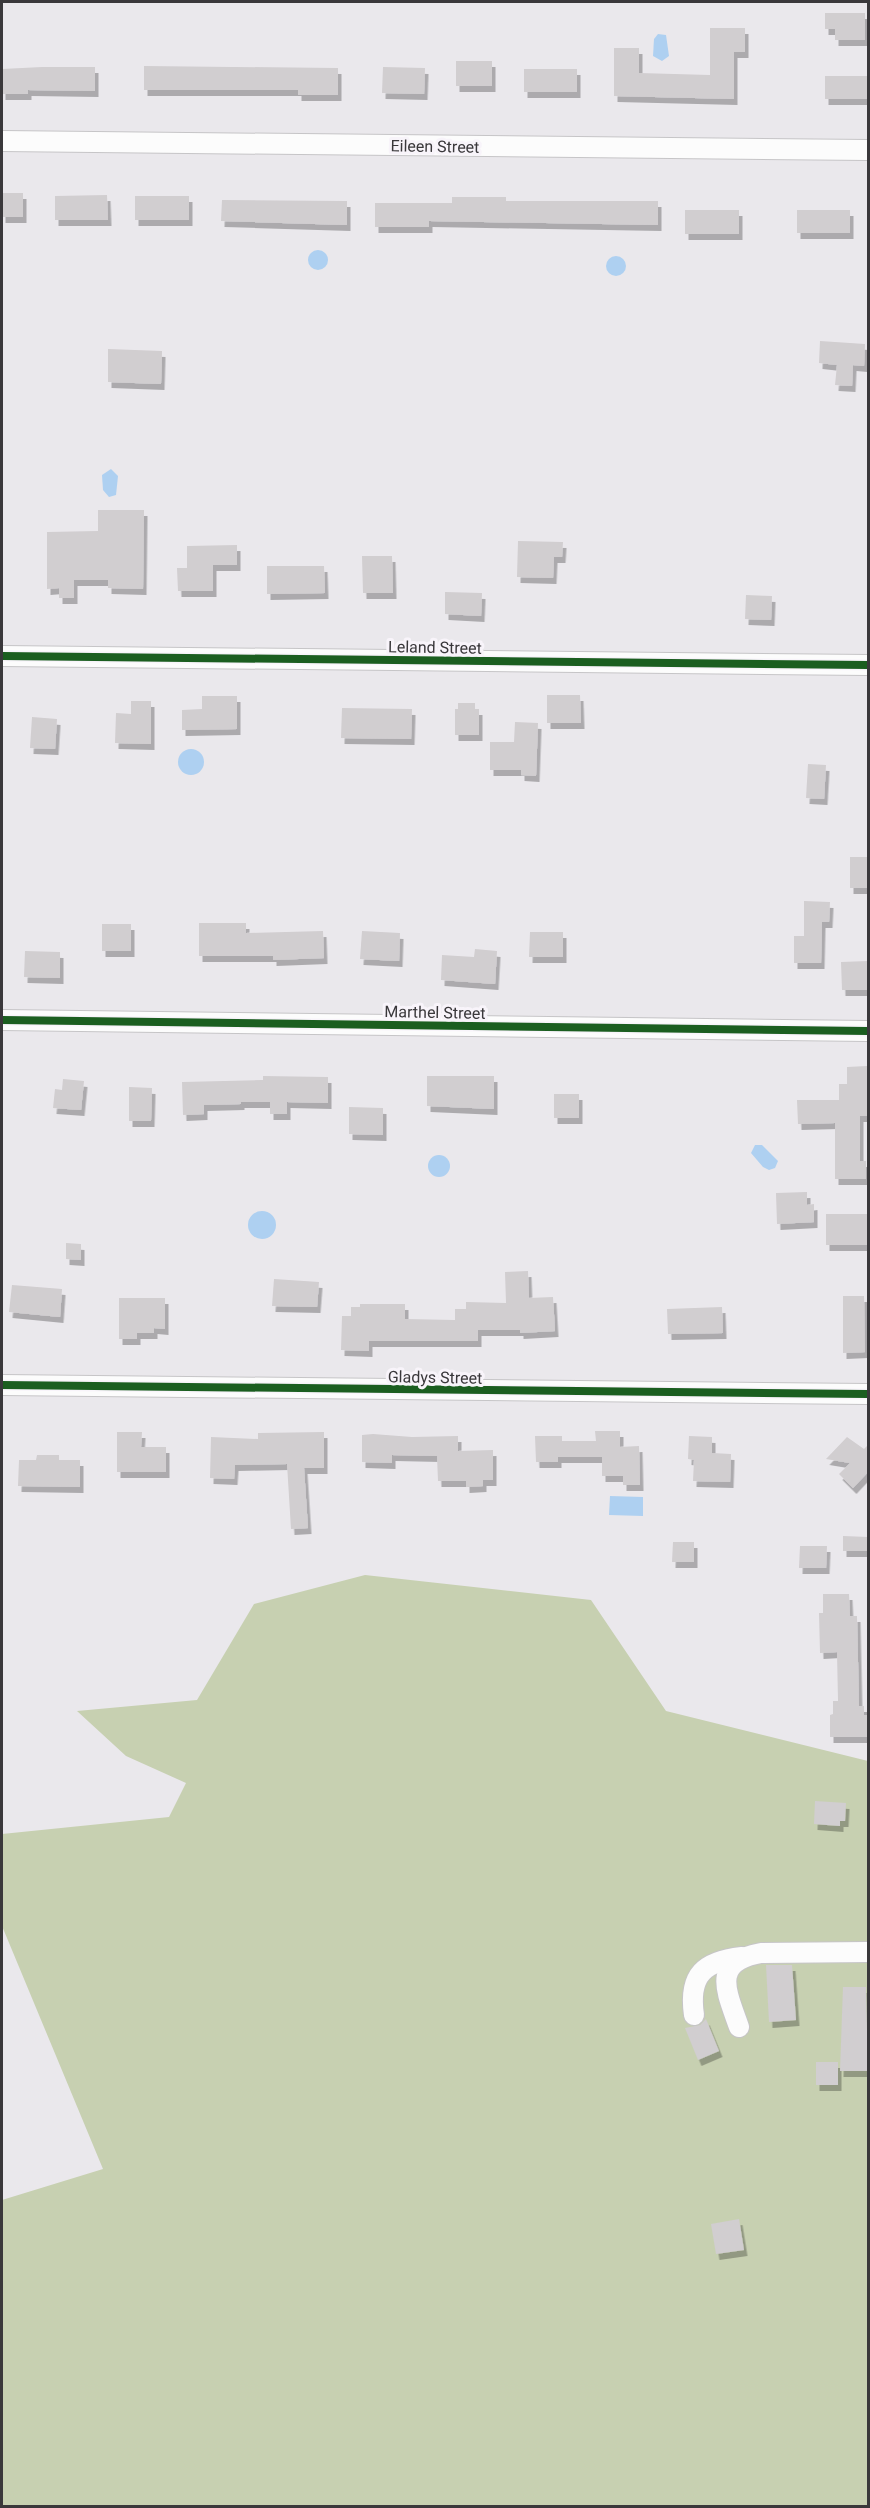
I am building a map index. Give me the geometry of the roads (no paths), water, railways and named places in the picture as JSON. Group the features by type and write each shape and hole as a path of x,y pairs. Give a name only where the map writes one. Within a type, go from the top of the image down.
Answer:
{"street":[{"name":"Eileen Street","path":"2,141 868,150"},
{"name":"Leland Street","path":"2,656 868,665"},
{"name":"Marthel Street","path":"2,1020 868,1031"},
{"name":"Gladys Street","path":"2,1385 868,1394"},
{"path":"694,2015 692,2000 694,1986 704,1967 714,1961 761,1953 868,1952"},
{"path":"739,2027 726,1991 727,1975 733,1962 742,1957"}],"water":[{"path":"658,34 666,35 669,56 662,61 653,56 654,39"},
{"path":"318,250 325,253 328,260 325,267 318,270 311,267 308,260 311,253"},
{"path":"616,256 623,259 626,266 623,273 616,276 609,273 606,266 609,259"},
{"path":"111,469 118,476 116,495 109,497 103,490 102,475"},
{"path":"191,749 200,753 204,762 200,771 191,775 182,771 178,762 182,753"},
{"path":"755,1145 762,1145 778,1161 775,1168 769,1170 763,1167 751,1153"},
{"path":"439,1155 447,1158 450,1166 447,1174 439,1177 431,1174 428,1166 431,1158"},
{"path":"262,1211 272,1215 276,1225 272,1235 262,1239 252,1235 248,1225 252,1215"},
{"path":"610,1496 643,1497 643,1516 609,1515"}]}
